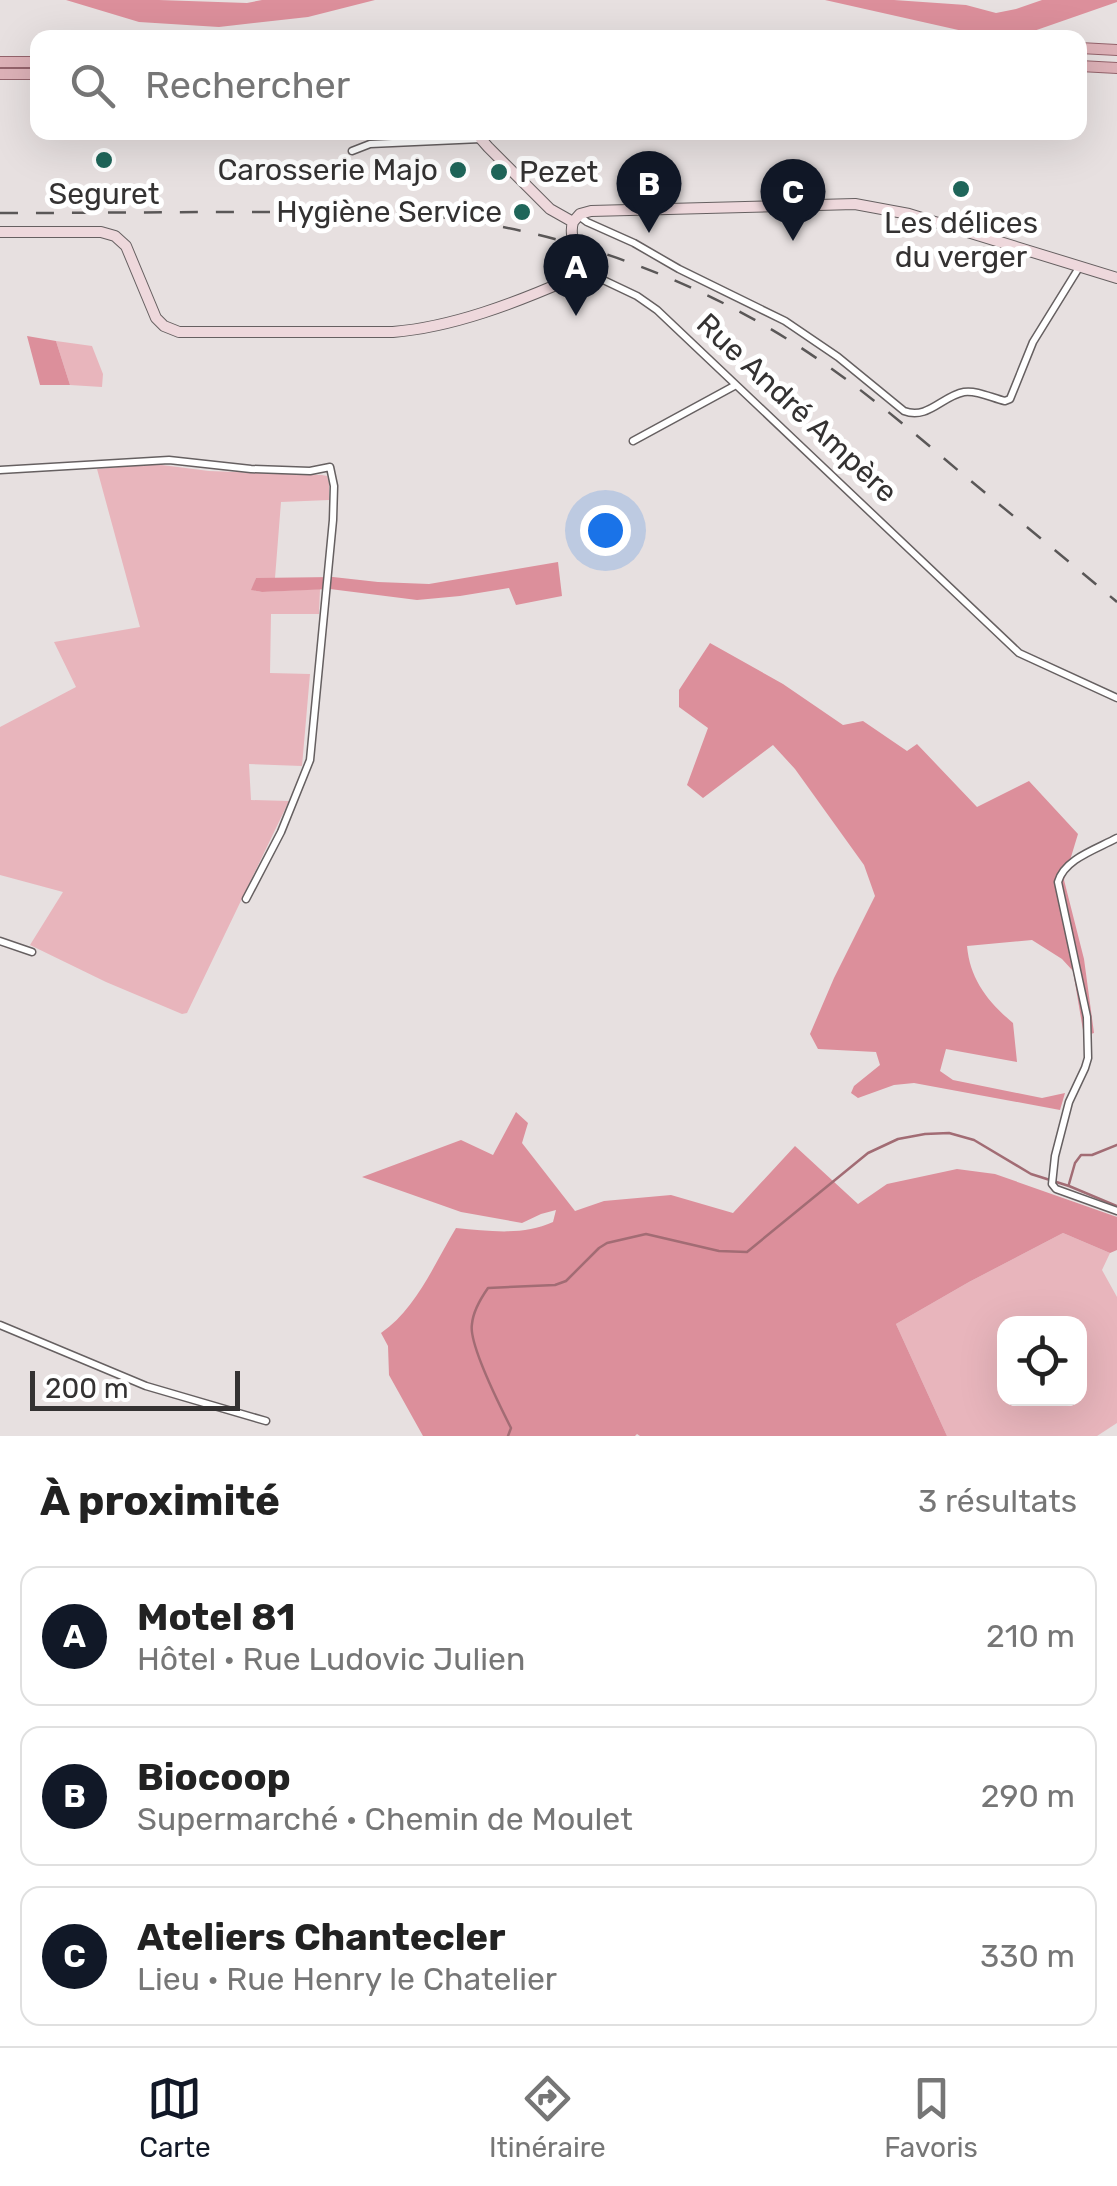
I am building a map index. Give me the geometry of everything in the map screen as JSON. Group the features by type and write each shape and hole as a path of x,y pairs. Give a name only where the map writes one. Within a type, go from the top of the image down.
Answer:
{"main road":[{"path":"1087,48 1117,50"},
{"path":"0,62 30,62"},
{"path":"1087,66 1117,68"},
{"path":"0,74 30,74"},
{"path":"488,140 550,209 576,218 591,211 856,204 910,214 1117,278"},
{"path":"0,232 101,232 116,236 126,246 156,318 168,329 184,333 393,332 456,322 567,280 578,268 580,256 571,235 576,218"}],"street":[{"path":"352,151 370,144 421,140"},
{"path":"576,218 786,321 911,414 925,412 966,392 1010,399 1036,336 1080,266"},
{"name":"Rue André Ampère","path":"578,268 648,303 1019,653 1117,698"},
{"path":"633,441 736,386"},
{"path":"0,470 168,460 251,469 310,471 330,467 333,520 312,752 290,813 246,899"},
{"path":"1117,838 1068,865 1059,875 1086,1017 1088,1058 1069,1102 1052,1181 1056,1189 1117,1211"},
{"path":"0,940 32,952"},
{"path":"0,1325 146,1386 266,1421"}],"shaded area":[{"path":"66,0 375,0 308,17 219,27 139,22"},
{"path":"825,0 966,5 996,13 1042,0 1117,0 1037,30 958,30"},
{"path":"27,336 56,341 70,385 40,385"},
{"path":"56,341 92,346 103,374 102,387 70,385"},
{"path":"154,464 209,471 322,475 327,476 329,483 329,500 281,502 275,578 256,578 252,590 320,589 319,614 271,614 270,673 310,674 302,766 249,764 251,800 289,801 187,1013 182,1014 30,945 63,892 0,875 0,727 76,687 54,642 140,627 97,469"},
{"path":"558,562 562,596 516,605 509,588 417,600 330,589 251,590 256,578 333,577 429,584"},
{"path":"710,643 783,684 843,725 863,721 907,751 917,744 977,807 1029,781 1078,834 1064,880 1084,959 1094,1033 1084,1036 1073,971 1062,959 1032,940 967,946 981,989 1013,1023 1017,1062 946,1049 940,1071 953,1080 1042,1098 1065,1093 1060,1110 914,1083 894,1085 858,1098 851,1093 854,1086 880,1065 876,1052 818,1049 810,1034 875,896 864,865 795,769 773,745 703,798 687,785 708,728 679,707 679,690"},
{"path":"516,1112 528,1123 522,1143 575,1211 604,1201 671,1195 733,1213 795,1146 858,1204 887,1184 957,1169 995,1174 1117,1217 1117,1250 1110,1253 1063,1233 896,1324 947,1436 423,1436 389,1375 388,1346 381,1333 415,1298 456,1228 530,1229 553,1222 556,1210 522,1223 461,1212 362,1177 461,1140 493,1155"},
{"path":"1063,1233 1110,1253 1102,1270 1117,1297 1117,1423 1097,1436 947,1436 896,1324"}],"waterway":[{"path":"508,1436 511,1428 486,1376 472,1333 478,1305 488,1288 555,1285 566,1281 607,1243 646,1234 719,1251 747,1252 868,1153 898,1139 925,1134 949,1133 974,1140 1031,1174 1117,1206"},
{"path":"1069,1184 1081,1155 1117,1145"}],"railway":[{"path":"0,213 403,214 499,226 630,262 713,298 814,357 899,421 1117,602"}],"place":[{"name":"Seguret","path":"104,160"},
{"name":"Carosserie Majo","path":"458,170"},
{"name":"Pezet","path":"499,172"},
{"name":"Les délices du verger","path":"961,189"},
{"name":"Hygiène Service","path":"522,212"},
{"name":"Biocoop","path":"649,233"},
{"name":"Ateliers Chantecler","path":"793,241"},
{"name":"Motel 81","path":"576,316"}]}
